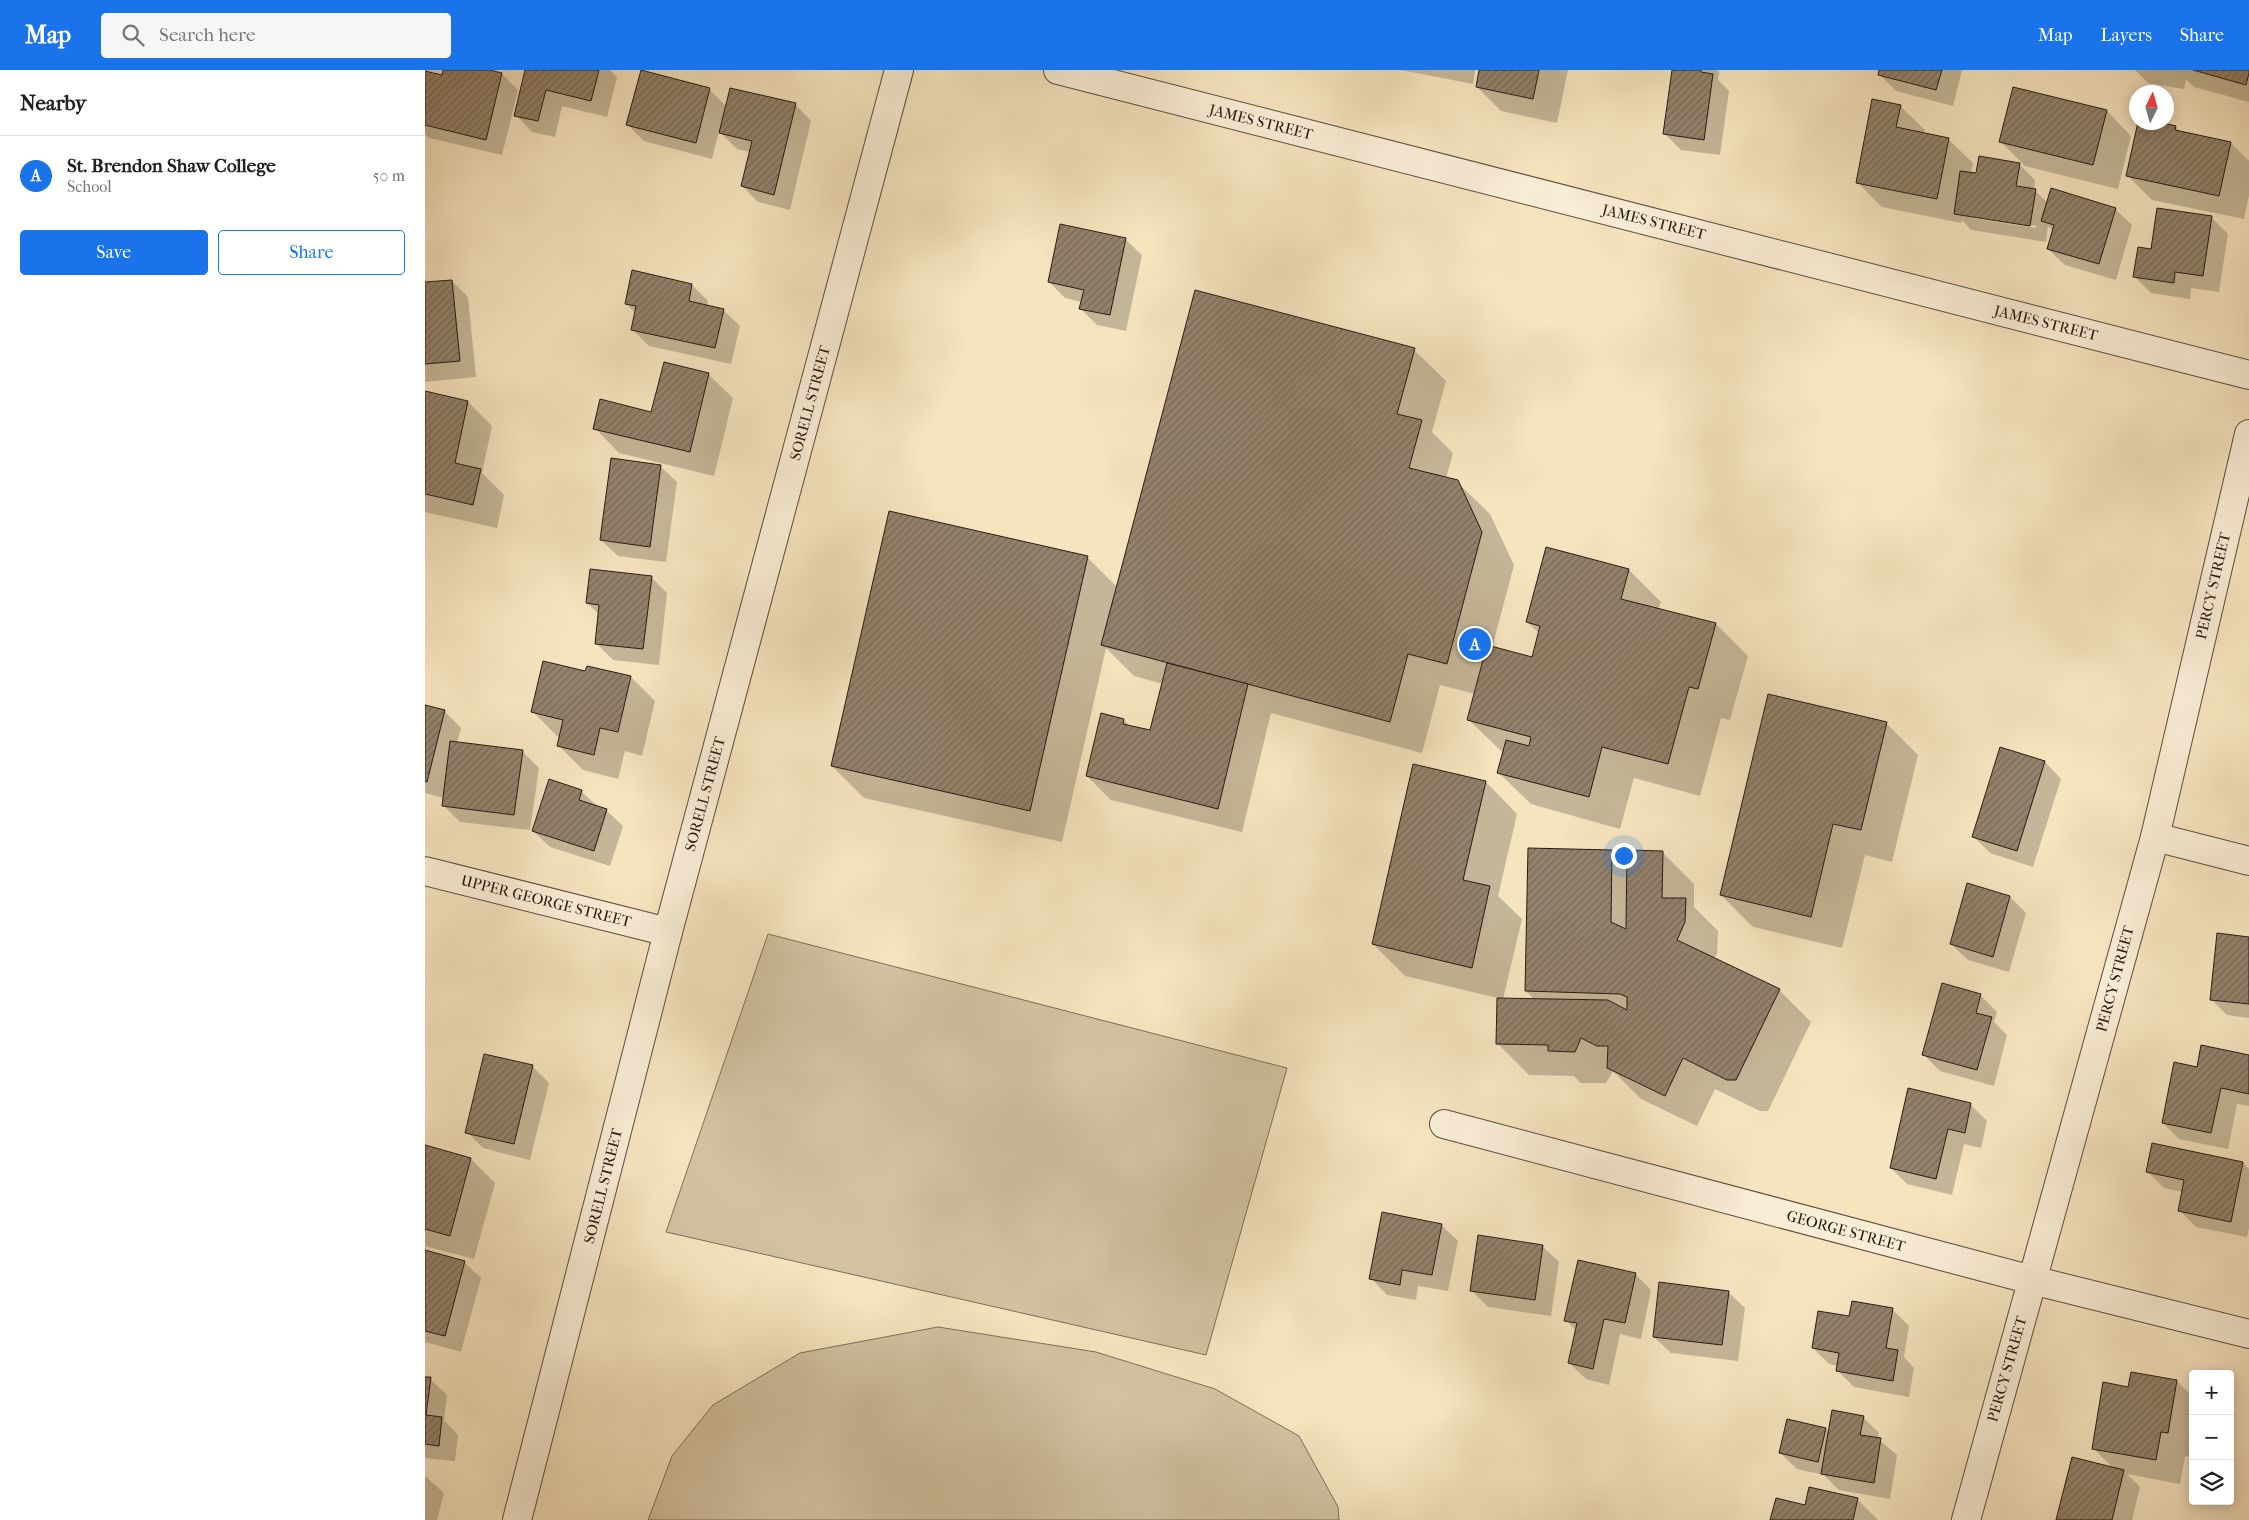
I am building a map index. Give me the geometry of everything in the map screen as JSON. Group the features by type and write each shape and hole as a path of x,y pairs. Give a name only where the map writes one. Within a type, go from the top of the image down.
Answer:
{"street":[{"name":"SORELL STREET","path":"517,1520 668,932 899,70"},
{"name":"JAMES STREET","path":"1059,70 2249,375"},
{"name":"PERCY STREET","path":"1966,1520 2155,837 2249,434"},
{"path":"2155,837 2249,861"},
{"name":"UPPER GEORGE STREET","path":"425,871 668,932"},
{"name":"GEORGE STREET","path":"1444,1124 2032,1280 2249,1334"}],"shaded area":[{"path":"768,934 1287,1068 1206,1355 666,1232"},
{"path":"938,1327 1096,1352 1215,1389 1299,1436 1338,1507 1339,1520 648,1520 672,1456 713,1405 800,1353"}],"building":[{"path":"443,70 490,70 502,73 486,140 425,125 425,71 442,75"},
{"path":"525,70 599,70 591,101 546,90 538,121 514,116"},
{"path":"641,70 710,88 696,143 626,125"},
{"path":"1479,70 1539,70 1533,99 1476,87"},
{"path":"1672,70 1701,70 1701,72 1713,74 1704,140 1663,134"},
{"path":"1879,70 1942,70 1936,90 1878,75"},
{"path":"2193,70 2249,70 2249,73 2246,85"},
{"path":"2013,87 2107,110 2093,165 1999,142"},
{"path":"730,88 796,103 774,195 741,186 752,141 719,133"},
{"path":"1872,99 1901,105 1896,127 1949,138 1937,199 1856,183"},
{"path":"2174,126 2176,126 2175,130 2231,142 2219,196 2126,176 2136,130 2174,130"},
{"path":"1979,156 2020,163 2016,186 2036,189 2030,226 1954,214 1960,171 1976,173"},
{"path":"2051,188 2116,208 2099,264 2047,249 2054,225 2041,221"},
{"path":"2157,208 2212,216 2203,276 2175,272 2174,283 2133,277 2138,247 2151,249"},
{"path":"1060,224 1126,238 1110,315 1079,309 1084,290 1048,282"},
{"path":"632,270 692,284 689,301 724,309 715,348 631,330 636,306 625,304"},
{"path":"452,280 460,361 425,364 425,282"},
{"path":"1195,290 1415,348 1397,414 1422,420 1409,468 1458,480 1482,532 1447,664 1408,654 1390,722 1101,645"},
{"path":"664,362 709,373 690,452 593,429 600,399 651,412"},
{"path":"425,391 468,401 455,463 481,469 473,505 425,494"},
{"path":"611,458 661,465 650,547 600,540"},
{"path":"889,511 1088,556 1030,811 831,766"},
{"path":"1546,547 1629,569 1621,599 1716,623 1698,689 1689,687 1668,764 1602,747 1589,797 1497,773 1506,740 1529,746 1531,737 1467,720 1487,645 1532,657 1540,626 1526,622"},
{"path":"590,569 652,576 643,649 595,644 599,605 586,603"},
{"path":"543,661 585,671 587,666 631,676 618,732 600,728 594,755 557,746 563,720 531,712"},
{"path":"1167,663 1248,684 1218,809 1086,776 1101,713 1124,719 1123,724 1150,730"},
{"path":"1768,694 1887,722 1861,830 1833,824 1811,917 1720,895"},
{"path":"425,705 445,710 427,782 425,781"},
{"path":"450,741 523,750 514,815 442,806"},
{"path":"2000,747 2045,761 2017,851 1972,837"},
{"path":"1413,764 1486,781 1463,880 1490,886 1472,968 1372,944"},
{"path":"549,779 582,790 579,800 607,809 594,851 532,831"},
{"path":"1528,848 1612,850 1611,922 1626,929 1627,850 1663,851 1662,898 1686,898 1685,922 1677,940 1780,989 1736,1080 1727,1080 1683,1058 1665,1096 1607,1068 1608,1046 1597,1046 1581,1038 1575,1052 1548,1051 1548,1045 1496,1044 1497,998 1608,1000 1627,1010 1627,997 1620,994 1525,991"},
{"path":"1967,883 2010,896 1993,957 1950,944"},
{"path":"2217,933 2249,937 2249,1004 2210,1000"},
{"path":"1942,983 1981,994 1976,1013 1992,1017 1977,1070 1922,1055"},
{"path":"2201,1045 2249,1055 2249,1094 2221,1088 2211,1133 2162,1123 2174,1062 2197,1067"},
{"path":"484,1054 533,1065 514,1144 465,1133"},
{"path":"1908,1088 1971,1103 1965,1133 1948,1129 1936,1179 1890,1168"},
{"path":"2152,1143 2243,1162 2231,1222 2178,1211 2184,1180 2146,1172"},
{"path":"425,1145 471,1158 450,1236 425,1229"},
{"path":"1382,1212 1442,1224 1432,1275 1402,1270 1400,1285 1369,1279"},
{"path":"1478,1235 1543,1245 1535,1300 1470,1291"},
{"path":"425,1250 465,1261 445,1336 425,1331"},
{"path":"1578,1260 1636,1273 1625,1323 1604,1319 1593,1369 1568,1363 1577,1323 1564,1321"},
{"path":"1659,1282 1729,1291 1722,1345 1653,1337"},
{"path":"1852,1301 1893,1308 1886,1348 1898,1350 1893,1381 1836,1371 1839,1353 1812,1348 1818,1311 1849,1316"},
{"path":"2131,1372 2177,1380 2168,1433 2161,1432 2156,1460 2092,1449 2103,1382 2128,1387"},
{"path":"425,1377 431,1377 426,1415 442,1417 439,1446 425,1444"},
{"path":"1832,1410 1864,1416 1860,1435 1881,1438 1874,1483 1821,1474"},
{"path":"1787,1419 1826,1428 1818,1462 1779,1453"},
{"path":"2072,1457 2124,1470 2112,1520 2056,1520"},
{"path":"1809,1487 1858,1498 1853,1520 1770,1520 1776,1498 1805,1505"}],"place":[{"name":"St. Brendon Shaw College","path":"1475,644"}]}
